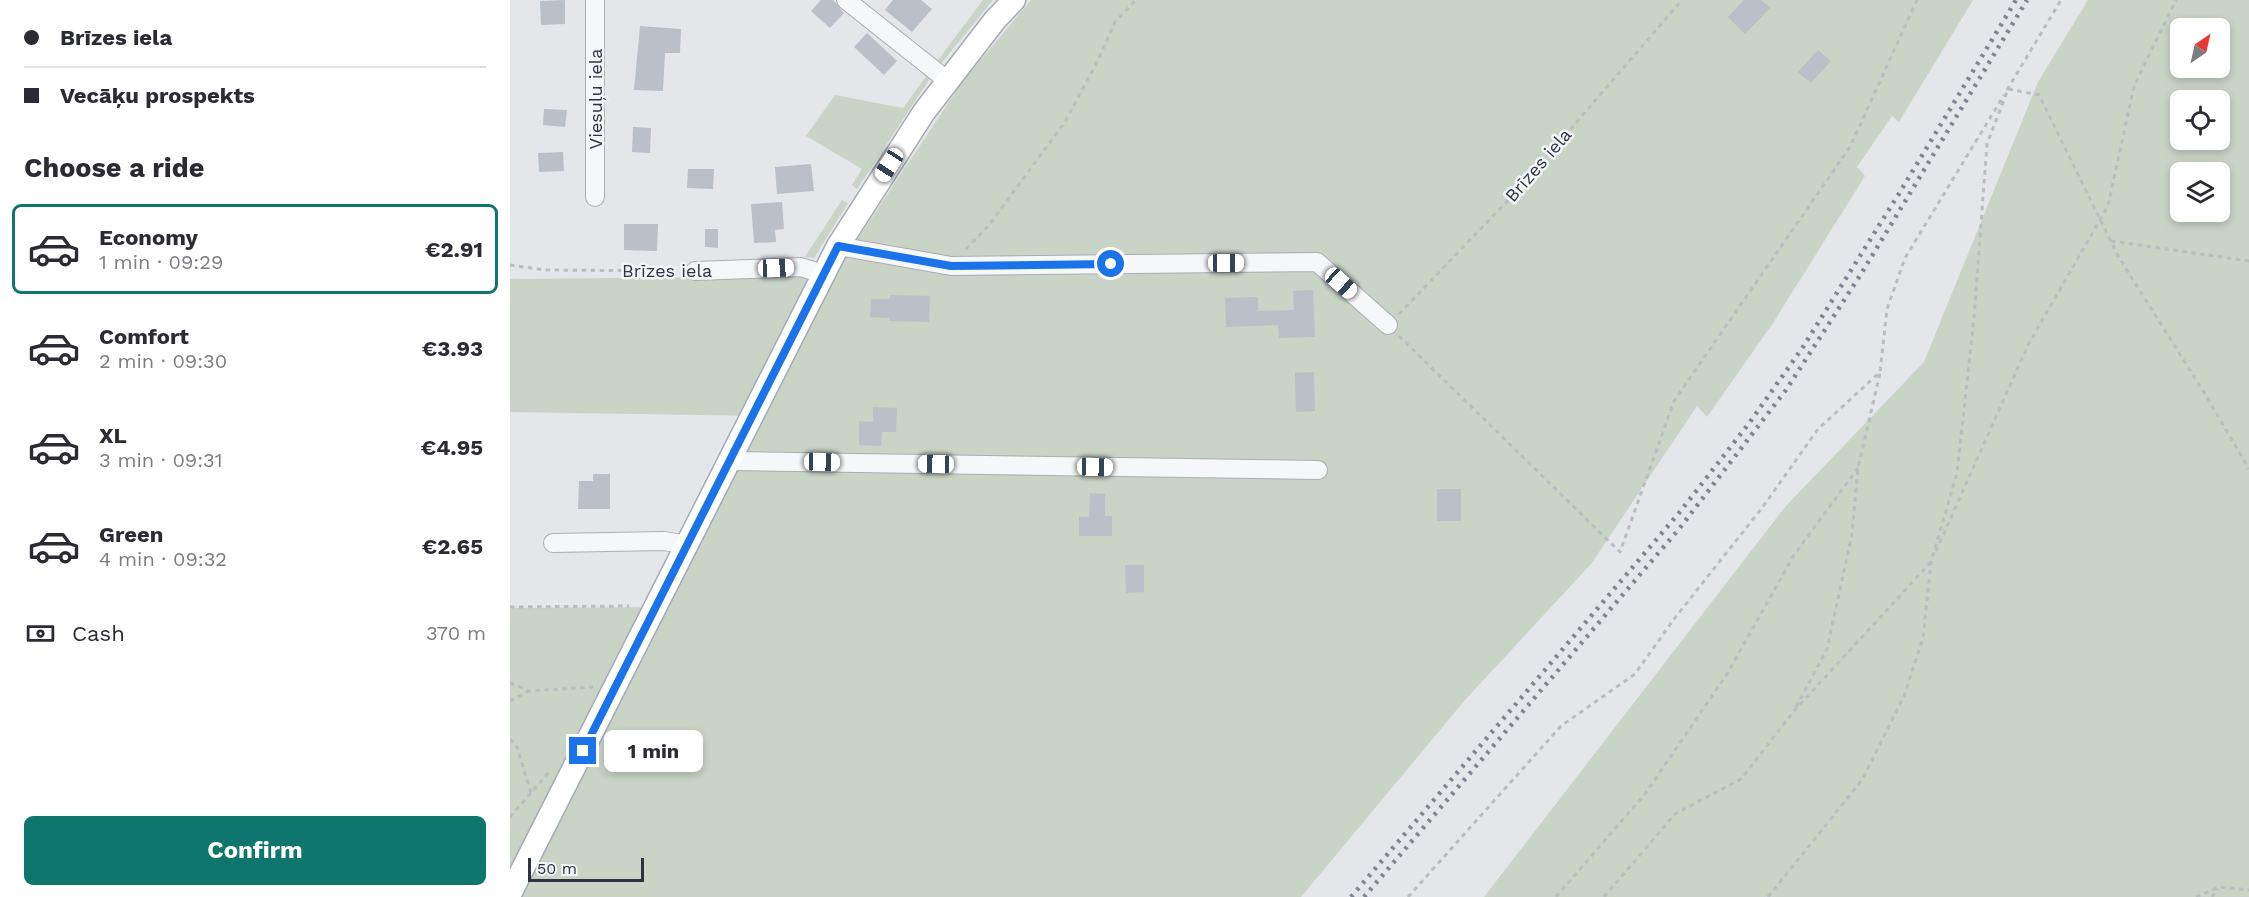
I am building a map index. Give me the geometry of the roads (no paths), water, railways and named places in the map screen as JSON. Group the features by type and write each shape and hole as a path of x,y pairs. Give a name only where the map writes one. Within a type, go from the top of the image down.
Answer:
{"main road":[{"path":"510,894 838,246 924,112 995,20 1014,0"}],"street":[{"name":"Viesuļu iela","path":"595,0 595,197"},
{"path":"846,0 948,81"},
{"path":"838,246 951,266 1317,262 1388,325"},
{"name":"Brīzes iela","path":"695,271 801,267 824,274"},
{"path":"730,460 1318,470"},
{"path":"553,543 664,541 687,545"}],"railway":[{"path":"1351,897 1679,513 1750,422 1803,347 2016,0"},
{"path":"1364,897 1679,529 1786,390 1861,274 2027,0"}]}
